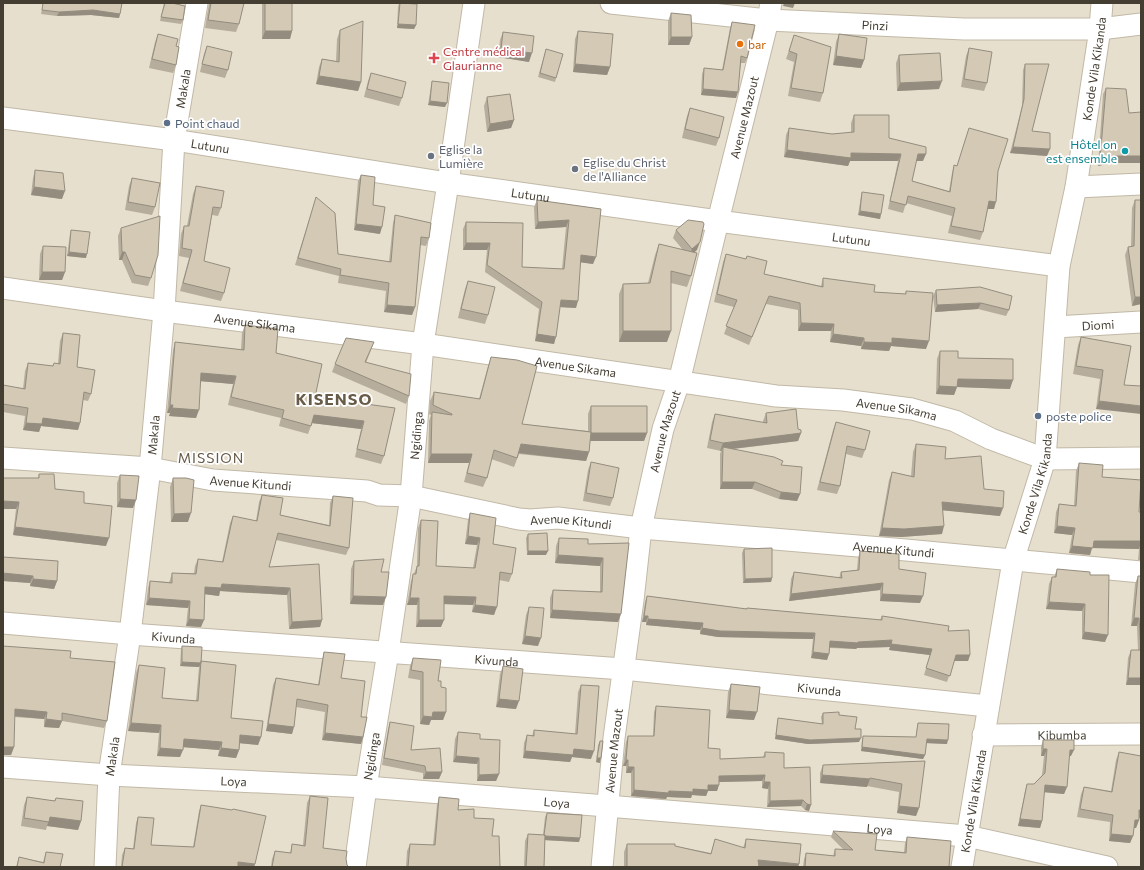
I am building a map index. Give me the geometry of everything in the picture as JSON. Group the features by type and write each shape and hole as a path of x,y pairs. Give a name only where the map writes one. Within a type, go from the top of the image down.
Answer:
{"street":[{"name":"Makala","path":"105,867 109,775 130,634 150,468 164,311 174,140 197,3"},
{"name":"Ngidinga","path":"356,867 366,787 411,496 423,344 474,3"},
{"name":"Pinzi","path":"610,3 770,12 964,29 1100,29 1141,24"},
{"name":"Konde Vila Kikanda","path":"962,867 1013,561 1045,459 1054,327 1060,266 1076,188 1100,29 1102,3"},
{"name":"Avenue Mazout","path":"602,867 614,738 633,600 641,528 663,428 679,382 770,12"},
{"name":"Lutunu","path":"3,118 174,140 448,183 718,221 1060,266"},
{"path":"1076,188 1141,184"},
{"name":"Avenue Sikama","path":"3,288 164,311 423,344 776,396 843,400 912,409 955,421 991,439 1045,459 1141,458"},
{"name":"Diomi","path":"1054,327 1141,322"},
{"name":"Avenue Kitundi","path":"3,458 150,468 212,480 367,492 379,495 411,496 519,519 530,520 558,518 641,528 906,550 1141,572"},
{"name":"Kivunda","path":"3,624 623,669 988,706"},
{"name":"Kibumba","path":"984,735 1141,734"},
{"name":"Loya","path":"3,767 109,775 366,787 967,836 1107,867"}],"shaded area":[{"path":"3,3 1141,3 1141,867 3,867"}],"building":[{"path":"43,3 122,3 120,14 93,10 59,12 42,10"},
{"path":"165,3 185,6 183,20 161,17"},
{"path":"211,3 244,3 239,24 208,20"},
{"path":"265,3 292,3 292,31 265,31"},
{"path":"400,3 417,4 416,25 398,24"},
{"path":"671,13 691,15 692,37 671,37"},
{"path":"363,21 361,82 319,76 322,59 339,62 340,30"},
{"path":"732,22 755,25 747,58 741,56 738,92 703,89 704,68 723,70"},
{"path":"578,31 613,34 610,67 575,64"},
{"path":"503,32 534,36 532,53 501,49"},
{"path":"158,34 178,39 176,46 179,47 176,65 152,59"},
{"path":"839,34 867,38 864,60 836,56"},
{"path":"794,35 831,47 823,93 791,88 797,54 789,51"},
{"path":"207,46 232,52 228,70 202,64"},
{"path":"969,48 992,52 987,83 964,79"},
{"path":"546,49 563,54 556,78 540,73"},
{"path":"940,53 942,81 900,83 899,55"},
{"path":"1025,64 1049,64 1032,131 1050,133 1050,149 1013,147 1024,99"},
{"path":"371,73 406,82 402,98 367,89"},
{"path":"432,81 449,83 447,103 430,101"},
{"path":"1106,88 1126,89 1129,113 1141,112 1141,156 1114,156 1100,159"},
{"path":"510,94 514,120 490,124 487,97"},
{"path":"690,108 724,117 719,138 685,129"},
{"path":"854,115 889,115 889,138 926,147 926,154 918,154 912,181 950,192 954,165 957,166 969,128 1008,139 998,171 996,202 989,201 983,232 951,226 955,208 908,196 906,205 890,201 901,154 851,153 851,158 787,150 789,128 832,134 854,132"},
{"path":"35,170 63,173 65,191 34,187"},
{"path":"361,175 375,177 373,205 385,207 382,227 356,224"},
{"path":"132,178 160,183 155,207 128,202"},
{"path":"196,186 224,191 221,208 213,207 204,261 230,268 224,293 183,283 192,250 182,248 184,226 189,226"},
{"path":"862,192 884,195 881,214 860,211"},
{"path":"316,197 335,213 338,254 391,262 395,215 431,223 429,238 421,237 415,307 387,305 389,283 340,275 341,269 298,258"},
{"path":"537,200 601,209 596,257 581,255 578,301 561,300 556,337 537,334 542,302 487,265 490,243 466,243 466,222 523,223 522,267 564,269 569,220 538,222"},
{"path":"1135,200 1141,200 1141,297 1135,297 1128,247 1134,246"},
{"path":"160,216 158,255 151,278 135,275 125,252 122,252 121,228"},
{"path":"688,220 703,222 704,224 700,242 692,249 676,230"},
{"path":"71,230 90,232 87,254 69,252"},
{"path":"659,244 697,253 691,276 671,271 671,331 623,331 623,284 650,283"},
{"path":"43,246 66,247 65,272 42,272"},
{"path":"726,254 746,259 747,256 767,261 764,274 823,287 823,278 875,285 874,292 906,294 906,291 933,293 929,341 892,338 892,343 864,342 864,338 833,334 834,324 801,323 800,303 769,296 752,337 726,326 737,300 717,294"},
{"path":"468,281 495,287 488,315 461,309"},
{"path":"980,287 1012,296 1009,310 981,303 937,305 936,290"},
{"path":"245,325 278,329 276,353 322,364 315,397 395,408 384,456 357,449 364,421 314,415 311,426 282,418 284,410 231,397 236,376 201,373 199,410 172,408 173,405 170,405 175,342 244,350"},
{"path":"63,333 80,335 77,367 95,370 91,394 84,392 80,423 43,418 42,424 26,423 28,408 3,404 3,385 25,389 28,363 53,366 54,363 60,364"},
{"path":"1081,337 1131,346 1124,385 1141,386 1141,406 1099,401 1103,370 1076,366"},
{"path":"346,338 374,342 365,362 411,374 409,396 335,364"},
{"path":"940,351 958,351 958,358 1013,359 1013,380 958,379 957,387 939,386"},
{"path":"491,357 517,360 537,366 522,424 591,432 589,452 521,444 517,458 494,450 487,478 467,473 472,454 431,454 432,412 452,415 433,405 434,392 480,399"},
{"path":"591,406 647,406 647,433 591,433"},
{"path":"796,409 798,429 801,430 801,433 723,443 710,440 715,414 767,423 766,413"},
{"path":"836,422 870,431 865,450 847,446 840,486 820,482"},
{"path":"916,444 946,447 945,459 981,456 984,489 1004,491 1003,508 942,502 944,526 904,529 882,528 892,472 914,477"},
{"path":"723,447 774,457 783,461 781,465 802,467 800,494 781,492 755,482 722,482"},
{"path":"591,462 619,468 613,498 586,493"},
{"path":"1079,463 1103,465 1102,477 1141,480 1139,512 1141,512 1141,541 1094,541 1093,548 1072,546 1075,528 1057,526 1059,504 1076,506"},
{"path":"39,474 54,474 55,489 84,492 84,503 112,506 109,538 15,527 19,502 3,501 3,478 39,478"},
{"path":"120,475 139,476 136,500 120,499"},
{"path":"173,478 186,478 194,480 191,513 174,514"},
{"path":"262,495 283,498 280,515 330,526 333,496 353,498 349,548 278,533 269,567 319,564 322,620 292,622 290,588 222,584 221,588 205,587 204,620 189,619 190,601 149,598 150,581 172,583 172,573 196,574 198,559 223,562 233,516 257,521"},
{"path":"470,513 496,518 493,544 516,548 512,574 500,572 497,607 475,605 476,597 444,596 444,620 419,620 419,598 410,598 413,574 416,574 417,566 419,566 421,520 438,521 436,566 475,568 480,538 468,536"},
{"path":"547,533 548,551 528,551 528,534"},
{"path":"559,538 588,539 588,544 629,543 621,614 552,610 553,590 602,592 603,558 558,555"},
{"path":"772,548 772,578 745,579 744,549"},
{"path":"860,551 899,554 899,569 926,573 923,596 882,594 883,583 791,594 794,572 842,578 841,572 859,570"},
{"path":"3,557 58,561 57,581 33,579 33,576 3,573"},
{"path":"384,559 381,572 389,572 386,597 353,596 354,561"},
{"path":"1057,569 1090,572 1090,575 1109,575 1108,635 1084,632 1085,604 1049,602 1052,577 1056,577"},
{"path":"1138,576 1141,576 1141,650 1139,618 1134,618"},
{"path":"647,596 747,609 882,620 882,616 949,626 948,631 969,630 970,655 956,655 950,676 926,668 932,649 891,644 892,640 858,643 830,641 829,654 813,652 815,633 720,631 702,628 703,623 648,619 648,616 644,616"},
{"path":"529,607 544,608 541,638 525,636"},
{"path":"3,646 71,651 70,658 115,662 107,721 62,713 62,721 46,719 47,712 15,709 14,747 3,747"},
{"path":"182,646 202,647 201,663 182,662"},
{"path":"1131,650 1141,650 1141,678 1128,678"},
{"path":"324,652 345,654 341,678 365,681 361,717 367,717 363,737 325,733 328,705 297,699 294,727 268,724 276,678 319,685"},
{"path":"413,658 441,660 438,681 441,681 441,687 446,688 446,712 433,712 432,717 423,716 423,672 411,670"},
{"path":"201,661 236,665 231,718 263,721 261,737 240,735 239,750 221,748 222,742 184,739 183,750 160,748 161,725 131,723 139,665 165,668 162,698 198,701"},
{"path":"503,666 523,669 519,701 499,699"},
{"path":"731,684 760,687 757,712 729,710"},
{"path":"581,685 599,686 594,751 574,749 573,755 525,751 527,735 534,736 534,730 577,734"},
{"path":"656,706 710,710 708,748 720,749 720,759 765,757 765,752 784,753 784,768 810,767 811,805 807,804 803,800 770,801 770,782 764,782 765,775 719,776 719,785 708,785 708,790 693,789 693,792 669,791 668,793 634,790 634,767 628,767 628,760 626,760 628,736 654,736"},
{"path":"839,712 839,715 857,717 855,729 861,729 861,738 810,740 776,735 778,718 823,724 823,713"},
{"path":"390,722 414,726 411,750 440,748 442,772 426,772 425,766 384,758"},
{"path":"918,723 949,724 948,740 927,739 925,755 862,747 863,736 916,737"},
{"path":"458,732 480,734 480,739 500,740 499,774 479,775 479,758 456,756"},
{"path":"1043,740 1074,740 1074,750 1070,750 1067,787 1045,785 1042,821 1020,819 1027,784 1034,784 1045,773 1047,749 1043,749"},
{"path":"600,741 603,741 601,758 597,758"},
{"path":"1119,752 1141,756 1141,810 1139,810 1139,820 1135,820 1133,836 1111,834 1113,815 1080,809 1084,787 1112,792"},
{"path":"925,761 919,808 899,806 902,784 870,778 822,775 823,765"},
{"path":"310,796 328,798 323,848 347,851 346,859 349,867 272,867 275,851 291,853 292,844 305,846"},
{"path":"27,797 55,801 56,798 83,801 81,821 50,817 49,822 24,818"},
{"path":"439,797 459,799 458,810 474,809 474,818 494,819 492,836 499,836 500,867 408,867 410,844 435,845"},
{"path":"201,805 233,809 266,816 255,864 238,862 238,867 122,867 125,848 134,849 138,817 154,818 151,845 194,847"},
{"path":"547,813 582,815 580,838 545,836"},
{"path":"833,831 877,834 875,850 906,853 907,837 951,841 949,867 805,867 806,853 835,856 835,849 853,850"},
{"path":"528,834 545,835 544,867 526,867"},
{"path":"715,839 745,848 746,839 801,844 799,864 758,860 759,867 627,867 627,844 675,844 675,846 711,854"},
{"path":"46,852 63,854 60,867 17,867 19,857 44,863"}],"place":[{"name":"bar","path":"740,44"},
{"name":"Centre médical Glaurianne","path":"434,58"},
{"name":"Point chaud","path":"167,123"},
{"name":"Hôtel on est ensemble","path":"1125,151"},
{"name":"Eglise la Lumière","path":"431,156"},
{"name":"Eglise du Christ de l'Alliance","path":"575,169"},
{"name":"poste police","path":"1038,416"}],"district":[{"name":"KISENSO","path":"334,398"},
{"name":"MISSION","path":"211,457"}]}
